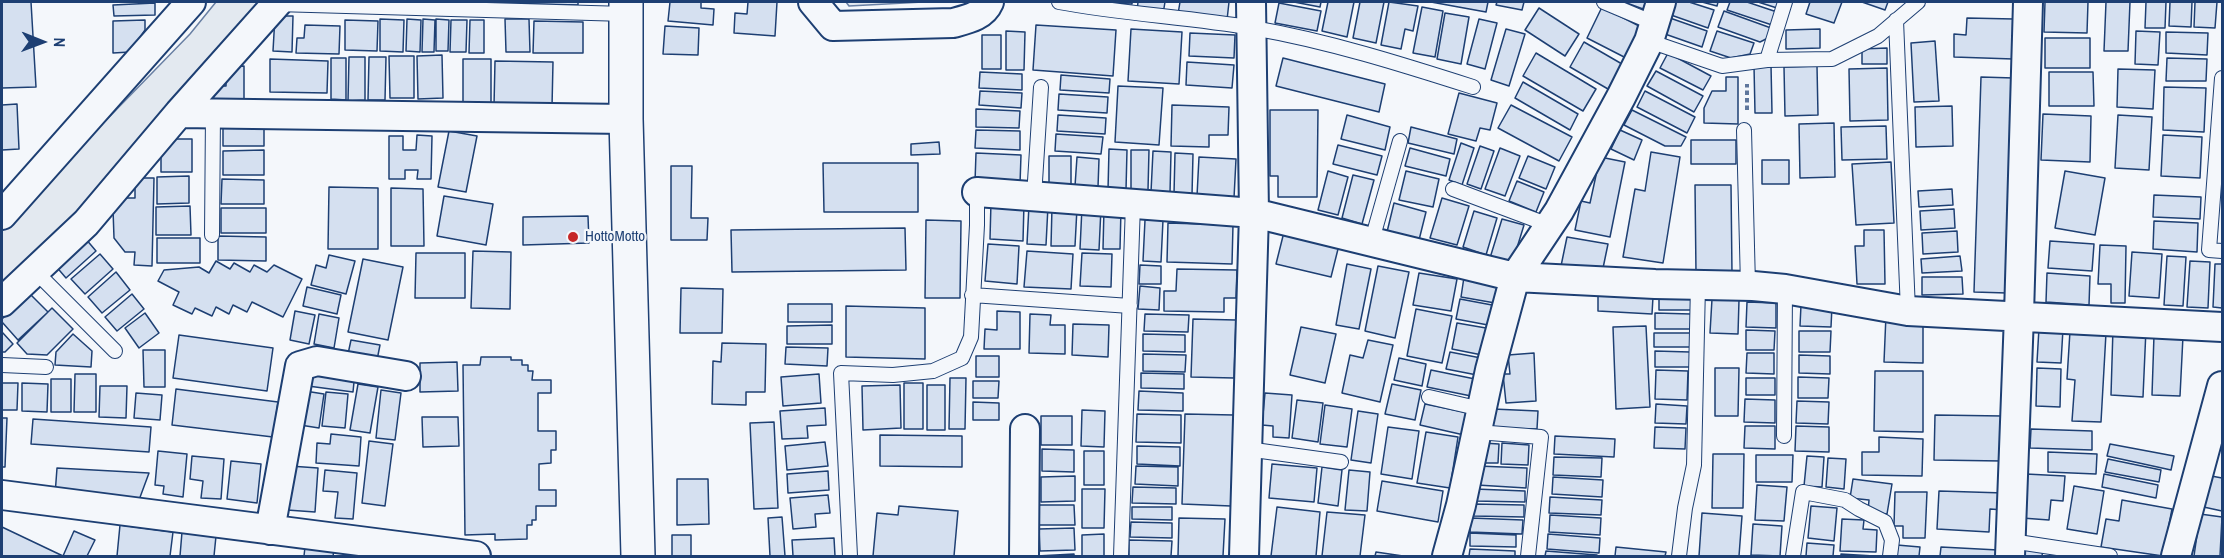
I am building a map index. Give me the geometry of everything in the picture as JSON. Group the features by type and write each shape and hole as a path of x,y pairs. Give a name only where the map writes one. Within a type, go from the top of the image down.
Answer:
{"street":[{"path":"2,214 191,2"},
{"path":"813,2 833,26 953,23 971,18 986,8 989,2"},
{"path":"2010,549 2028,2"},
{"path":"2,302 86,223 179,113 277,3"},
{"path":"626,8 626,119 638,556"},
{"path":"1244,556 1254,213 1252,15"},
{"path":"1447,556 1515,277 1559,211 1655,22"},
{"path":"179,113 626,119"},
{"path":"976,192 1254,213 1372,240 1515,277 1748,285 1785,289 1908,311 2223,327"},
{"path":"270,530 300,366 316,361 406,376"},
{"path":"2175,556 2223,386"},
{"path":"1024,556 1025,429"},
{"path":"2,495 476,556"}],"lane":[{"path":"1059,2 1105,11 1252,15 1312,40 1390,60 1473,87"},
{"path":"1604,2 1655,22 1722,66 1767,60 1832,59 1878,36 1918,2"},
{"path":"1767,60 1785,2"},
{"path":"277,3 626,8"},
{"path":"1896,20 1908,311"},
{"path":"2223,78 2209,250 2223,251"},
{"path":"1034,197 1041,87"},
{"path":"212,235 213,113"},
{"path":"1744,130 1748,285"},
{"path":"1372,240 1400,141"},
{"path":"1453,189 1549,225"},
{"path":"850,556 841,373 893,375 933,371 962,358 971,337 977,225 976,192"},
{"path":"1120,556 1133,204"},
{"path":"34,272 115,351"},
{"path":"1679,556 1685,508 1694,465 1698,285"},
{"path":"1784,436 1785,289"},
{"path":"972,295 1130,306"},
{"path":"2,365 46,367"},
{"path":"1429,397 1479,420 1541,437 1528,556"},
{"path":"1247,449 1341,462"},
{"path":"1793,556 1803,492 1845,500 1885,522 1892,540 1890,556"},
{"path":"2010,549 2110,556"}],"path":[{"path":"1744,130 1747,113 1748,63"}],"shaded area":[{"path":"216,2 263,2 83,212 2,293 2,227 190,34"},
{"path":"846,2 923,2 849,6"}],"building":[{"path":"2,2 31,2 36,87 2,88"},
{"path":"578,2 578,5 500,3"},
{"path":"670,2 701,2 701,8 714,9 713,25 668,21"},
{"path":"748,2 777,2 775,36 734,33 735,13 747,14"},
{"path":"1132,2 1132,4 1105,3"},
{"path":"1138,2 1165,2 1163,14 1137,11"},
{"path":"1180,2 1229,2 1227,20 1178,14"},
{"path":"1294,2 1321,2 1320,7"},
{"path":"1328,2 1354,2 1347,37 1322,31"},
{"path":"1360,2 1384,2 1376,43 1353,38"},
{"path":"1389,2 1418,6 1413,31 1405,29 1401,49 1381,45"},
{"path":"1431,2 1488,2 1486,12"},
{"path":"1497,2 1524,2 1522,10 1496,5"},
{"path":"1624,2 1646,2 1643,9"},
{"path":"1676,2 1689,2 1714,10 1708,28 1671,15"},
{"path":"1702,2 1718,2 1717,6"},
{"path":"1730,2 1747,2 1777,12 1772,25 1727,10"},
{"path":"1758,2 1779,2 1777,8"},
{"path":"1810,2 1842,2 1834,23 1806,14"},
{"path":"1862,2 1888,2 1885,10"},
{"path":"2045,2 2088,2 2087,33 2044,32"},
{"path":"2106,2 2130,2 2128,51 2104,51"},
{"path":"2146,2 2166,2 2165,28 2145,28"},
{"path":"2170,2 2192,2 2191,27 2169,26"},
{"path":"2195,2 2217,2 2215,28 2194,27"},
{"path":"155,3 155,15 114,16 113,5"},
{"path":"1279,3 1321,11 1317,31 1275,23"},
{"path":"1422,7 1443,11 1435,57 1413,53"},
{"path":"1602,7 1643,28 1628,59 1587,38"},
{"path":"1539,8 1579,34 1565,56 1525,30"},
{"path":"1724,11 1771,28 1768,38 1760,42 1718,27"},
{"path":"1445,13 1469,17 1461,64 1437,59"},
{"path":"275,16 293,16 292,52 273,51"},
{"path":"1670,18 1707,31 1702,47 1665,34"},
{"path":"1967,18 2014,19 2013,59 1954,57 1954,34 1966,35"},
{"path":"380,19 404,20 403,52 380,51"},
{"path":"407,19 421,20 420,52 406,51"},
{"path":"423,19 435,20 434,52 422,52"},
{"path":"436,19 449,20 448,51 436,51"},
{"path":"505,19 529,19 530,52 506,52"},
{"path":"1479,19 1497,23 1485,69 1467,64"},
{"path":"145,20 145,30 130,52 113,53 113,21"},
{"path":"345,20 378,21 377,51 345,50"},
{"path":"451,20 467,20 466,52 450,52"},
{"path":"470,20 484,20 484,53 469,53"},
{"path":"534,21 583,22 583,53 533,53"},
{"path":"305,25 340,26 339,54 296,53 297,38 304,38"},
{"path":"1036,25 1116,30 1113,76 1033,70"},
{"path":"665,26 699,28 698,55 663,54"},
{"path":"1131,29 1182,32 1179,84 1128,81"},
{"path":"1506,29 1525,34 1509,86 1491,80"},
{"path":"1820,29 1820,48 1786,49 1786,30"},
{"path":"1006,31 1025,32 1024,70 1006,70"},
{"path":"1717,31 1754,43 1750,54 1731,58 1710,51"},
{"path":"2136,31 2160,32 2158,65 2135,64"},
{"path":"2166,32 2208,33 2207,55 2166,53"},
{"path":"1190,33 1235,35 1234,58 1189,56"},
{"path":"982,35 1001,35 1001,69 982,69"},
{"path":"2045,38 2090,38 2090,68 2045,68"},
{"path":"1935,41 1939,101 1914,102 1911,43"},
{"path":"1584,42 1622,64 1608,89 1570,67"},
{"path":"1887,48 1887,64 1862,64 1862,49"},
{"path":"1536,53 1596,89 1583,111 1523,76"},
{"path":"1668,53 1711,76 1703,90 1660,68"},
{"path":"442,55 443,98 418,99 417,56"},
{"path":"389,56 414,56 414,98 390,98"},
{"path":"349,57 365,57 365,100 348,101"},
{"path":"369,57 386,57 385,100 368,100"},
{"path":"331,58 346,58 346,100 331,99"},
{"path":"1283,58 1385,84 1379,112 1276,86"},
{"path":"2167,58 2207,59 2206,81 2166,81"},
{"path":"270,59 328,61 327,93 270,92"},
{"path":"463,59 491,59 491,108 463,108"},
{"path":"495,61 553,62 552,107 494,106"},
{"path":"1187,62 1234,65 1232,88 1186,85"},
{"path":"1771,65 1772,113 1755,113 1754,66"},
{"path":"244,66 244,100 212,100 212,86 226,86 226,67"},
{"path":"1817,66 1818,115 1785,116 1784,67"},
{"path":"1887,68 1888,120 1850,121 1849,69"},
{"path":"2118,69 2155,70 2153,109 2117,107"},
{"path":"1656,71 1703,96 1694,112 1647,86"},
{"path":"980,72 1022,74 1022,90 979,88"},
{"path":"2049,72 2093,72 2094,106 2049,106"},
{"path":"1061,75 1110,79 1109,93 1060,90"},
{"path":"1726,77 1738,77 1738,124 1704,123 1704,108 1712,91 1726,91"},
{"path":"1981,77 2014,78 2007,293 1974,292"},
{"path":"1523,82 1578,114 1570,130 1515,98"},
{"path":"1118,86 1163,88 1159,145 1115,142"},
{"path":"2164,87 2206,88 2204,132 2163,130"},
{"path":"980,91 1022,93 1021,108 979,105"},
{"path":"1645,91 1695,117 1687,133 1637,107"},
{"path":"1459,93 1497,103 1490,130 1480,128 1476,141 1448,134"},
{"path":"1059,94 1108,97 1107,113 1058,110"},
{"path":"17,104 19,149 2,150 2,105"},
{"path":"1172,105 1229,107 1228,135 1209,135 1209,147 1171,146"},
{"path":"1511,105 1572,137 1559,161 1498,128"},
{"path":"1952,106 1953,146 1916,147 1915,107"},
{"path":"976,109 1020,111 1019,128 976,127"},
{"path":"1270,110 1318,110 1317,197 1278,197 1278,176 1270,176"},
{"path":"1632,110 1686,137 1681,146 1665,146 1624,125"},
{"path":"2043,114 2091,116 2090,162 2041,160"},
{"path":"1058,115 1106,118 1105,134 1057,131"},
{"path":"1347,115 1390,127 1385,150 1341,139"},
{"path":"2118,115 2152,117 2149,170 2115,168"},
{"path":"264,119 264,146 223,146 223,120"},
{"path":"1834,123 1835,177 1800,178 1799,124"},
{"path":"1886,126 1887,159 1842,160 1841,127"},
{"path":"1411,127 1457,139 1454,154 1408,143"},
{"path":"976,130 1020,131 1020,150 975,148"},
{"path":"1620,130 1642,140 1634,160 1611,149"},
{"path":"449,131 477,136 466,192 438,187"},
{"path":"1056,134 1103,137 1101,154 1055,151"},
{"path":"417,135 432,136 431,179 417,179 418,170 405,170 405,179 389,179 389,136 403,136 403,150 416,150"},
{"path":"2163,135 2202,137 2200,178 2161,176"},
{"path":"169,139 192,139 192,172 161,172 161,155"},
{"path":"1691,140 1736,140 1736,164 1691,164"},
{"path":"939,142 940,154 911,155 911,144"},
{"path":"1461,143 1474,148 1462,185 1449,180"},
{"path":"1338,145 1382,156 1377,175 1333,164"},
{"path":"1480,146 1494,151 1481,189 1467,184"},
{"path":"1410,148 1450,159 1446,176 1405,166"},
{"path":"1500,148 1520,156 1505,196 1485,189"},
{"path":"1109,149 1127,150 1126,190 1108,190"},
{"path":"264,150 264,175 223,175 223,151"},
{"path":"1131,150 1149,150 1148,190 1131,190"},
{"path":"1153,151 1171,152 1170,193 1151,192"},
{"path":"1651,152 1680,157 1663,263 1623,257 1635,189 1645,191"},
{"path":"976,153 1021,155 1020,184 975,182"},
{"path":"1175,153 1193,154 1192,195 1174,194"},
{"path":"1049,156 1071,156 1071,187 1049,187"},
{"path":"1528,156 1555,167 1546,189 1519,178"},
{"path":"1077,157 1099,159 1098,187 1075,186"},
{"path":"1199,157 1236,159 1234,198 1197,196"},
{"path":"1600,157 1625,162 1610,237 1575,230 1581,201 1590,203"},
{"path":"1762,160 1789,160 1789,184 1762,184"},
{"path":"1891,162 1894,223 1856,225 1852,164"},
{"path":"823,163 918,163 918,212 824,212"},
{"path":"671,166 692,166 691,218 708,218 707,240 671,240"},
{"path":"1328,171 1348,177 1338,215 1318,210"},
{"path":"1406,171 1439,179 1433,207 1399,200"},
{"path":"2065,171 2105,178 2095,235 2055,228"},
{"path":"1353,175 1374,180 1362,224 1342,218"},
{"path":"189,176 189,203 157,204 157,177"},
{"path":"135,178 154,178 152,266 134,265 135,252 125,252 114,238 113,209 119,198 135,198"},
{"path":"222,179 264,180 264,204 221,204"},
{"path":"1517,181 1544,192 1536,212 1509,201"},
{"path":"1695,185 1731,185 1732,274 1696,274"},
{"path":"329,187 378,188 378,249 328,249"},
{"path":"391,188 423,189 424,246 391,246"},
{"path":"1952,189 1953,205 1919,207 1918,191"},
{"path":"2154,195 2201,197 2200,219 2153,217"},
{"path":"444,196 493,204 486,245 437,236"},
{"path":"1442,198 1469,206 1457,245 1430,238"},
{"path":"991,202 1024,203 1023,241 990,239"},
{"path":"1394,203 1426,212 1419,240 1387,232"},
{"path":"1029,205 1048,206 1046,245 1027,244"},
{"path":"190,206 191,235 156,235 156,207"},
{"path":"1052,207 1077,208 1075,246 1051,246"},
{"path":"1082,207 1101,208 1099,250 1080,249"},
{"path":"221,208 266,208 266,233 221,233"},
{"path":"1104,208 1121,209 1120,249 1103,249"},
{"path":"1954,209 1955,228 1921,230 1920,211"},
{"path":"1474,211 1497,218 1486,255 1463,247"},
{"path":"588,216 589,243 523,245 523,217"},
{"path":"1502,219 1524,225 1512,264 1490,258"},
{"path":"926,220 961,221 960,298 925,298"},
{"path":"1145,220 1163,220 1161,262 1143,261"},
{"path":"2154,221 2198,223 2197,252 2153,249"},
{"path":"1168,223 1233,225 1232,264 1167,262"},
{"path":"905,228 906,270 732,272 731,230"},
{"path":"1285,228 1340,241 1331,277 1276,264"},
{"path":"1864,230 1884,230 1885,284 1857,284 1855,246 1864,246"},
{"path":"1957,231 1958,252 1923,254 1922,233"},
{"path":"218,236 266,237 266,261 218,260"},
{"path":"1567,237 1608,244 1602,273 1561,266"},
{"path":"85,238 96,251 66,278 54,264"},
{"path":"157,238 200,238 200,263 157,263"},
{"path":"2050,241 2094,244 2092,271 2048,268"},
{"path":"988,244 1019,246 1017,284 985,281"},
{"path":"2100,245 2126,246 2125,303 2111,303 2111,284 2098,284"},
{"path":"473,251 511,252 510,309 471,308"},
{"path":"1027,251 1073,254 1071,289 1024,287"},
{"path":"2132,252 2162,254 2159,298 2129,296"},
{"path":"416,253 465,253 465,298 415,298"},
{"path":"1082,253 1112,254 1111,287 1080,286"},
{"path":"100,254 113,269 85,294 71,279"},
{"path":"329,255 355,261 346,294 311,285 316,265 326,268"},
{"path":"1960,256 1962,271 1922,273 1921,259"},
{"path":"2167,256 2186,257 2183,306 2164,305"},
{"path":"363,259 403,267 388,340 348,332"},
{"path":"216,261 230,269 234,263 250,272 254,265 267,272 274,265 302,279 283,317 252,302 247,312 233,305 229,314 216,307 212,316 195,308 192,314 173,305 179,292 158,281 164,270 199,267 209,273"},
{"path":"2190,261 2210,262 2208,308 2187,307"},
{"path":"1347,264 1371,269 1359,329 1336,325"},
{"path":"2215,264 2222,264 2222,308 2213,307"},
{"path":"1140,265 1161,266 1161,284 1139,284"},
{"path":"1378,266 1409,272 1395,338 1365,331"},
{"path":"1177,269 1237,270 1236,298 1224,298 1224,312 1164,311 1164,291 1176,291"},
{"path":"116,272 130,290 102,313 88,297"},
{"path":"1419,273 1457,279 1451,311 1413,305"},
{"path":"2047,273 2090,276 2089,305 2046,302"},
{"path":"1464,277 1498,282 1495,303 1461,297"},
{"path":"1922,277 1962,277 1963,294 1922,295"},
{"path":"1140,286 1160,288 1159,310 1138,309"},
{"path":"307,287 341,295 337,314 303,306"},
{"path":"681,288 723,289 722,333 680,333"},
{"path":"29,293 48,312 18,340 2,322 2,319"},
{"path":"132,294 144,309 117,331 105,317"},
{"path":"1598,295 1653,297 1652,314 1598,311"},
{"path":"1659,296 1691,297 1691,310 1659,310"},
{"path":"1460,299 1492,305 1488,325 1456,319"},
{"path":"1712,299 1739,300 1738,334 1710,333"},
{"path":"1747,302 1776,303 1776,328 1746,327"},
{"path":"788,304 832,304 832,322 788,322"},
{"path":"1801,305 1832,306 1831,327 1800,326"},
{"path":"846,306 925,308 925,359 846,357"},
{"path":"52,308 73,329 47,355 27,354 17,343"},
{"path":"1416,309 1452,316 1442,363 1407,356"},
{"path":"295,311 315,315 309,344 290,340"},
{"path":"997,311 1020,312 1020,349 984,349 985,329 997,330"},
{"path":"145,313 159,333 139,348 125,328"},
{"path":"1655,313 1691,314 1691,329 1655,329"},
{"path":"319,314 339,318 334,348 314,344"},
{"path":"1030,314 1051,315 1050,325 1065,325 1065,354 1029,353"},
{"path":"1145,314 1189,315 1188,332 1144,331"},
{"path":"1886,315 1923,316 1923,363 1884,362"},
{"path":"1193,319 1236,320 1234,378 1191,377"},
{"path":"1457,323 1486,328 1482,355 1452,349"},
{"path":"1073,324 1109,325 1108,357 1072,355"},
{"path":"832,325 832,344 787,344 787,326"},
{"path":"1646,326 1650,407 1616,409 1613,327"},
{"path":"1301,327 1336,334 1325,383 1290,375"},
{"path":"2039,328 2063,329 2061,363 2037,362"},
{"path":"2113,328 2146,329 2143,397 2111,395"},
{"path":"1746,330 1775,331 1774,350 1746,350"},
{"path":"1799,331 1831,331 1830,352 1799,352"},
{"path":"2070,331 2106,333 2101,422 2072,421 2075,380 2067,379"},
{"path":"2,332 13,344 5,352 2,352"},
{"path":"1654,333 1691,333 1691,347 1654,347"},
{"path":"73,334 92,351 91,367 55,365 56,352"},
{"path":"1143,334 1185,335 1185,352 1143,351"},
{"path":"179,335 273,348 267,391 173,378"},
{"path":"2154,335 2183,336 2180,396 2152,395"},
{"path":"351,340 380,345 377,360 348,354"},
{"path":"1368,340 1393,345 1380,402 1342,393 1350,355 1363,358"},
{"path":"722,343 766,344 765,392 746,392 746,405 712,404 713,361 721,362"},
{"path":"786,347 828,348 827,366 785,364"},
{"path":"143,350 165,350 165,387 144,387"},
{"path":"1655,351 1690,352 1690,367 1655,367"},
{"path":"1450,352 1481,358 1477,375 1446,369"},
{"path":"1534,353 1536,401 1506,403 1503,374 1510,374 1508,355"},
{"path":"1747,353 1774,353 1774,374 1746,373"},
{"path":"1143,354 1186,355 1185,372 1143,371"},
{"path":"1799,355 1830,356 1830,374 1799,373"},
{"path":"976,356 999,356 999,377 976,377"},
{"path":"481,357 511,357 511,360 522,360 522,365 528,365 528,371 533,371 532,380 551,380 551,393 538,393 538,431 556,431 556,450 551,450 551,463 539,464 539,490 556,490 556,506 536,506 536,520 532,520 532,525 527,525 527,539 495,540 495,534 465,535 463,365 480,365"},
{"path":"1399,358 1426,364 1422,386 1394,380"},
{"path":"457,362 458,391 420,392 420,363"},
{"path":"311,367 355,372 353,392 308,386"},
{"path":"1715,368 1739,368 1738,416 1715,416"},
{"path":"2037,368 2061,369 2060,407 2036,406"},
{"path":"1431,370 1475,379 1471,396 1427,387"},
{"path":"1656,370 1688,371 1687,400 1655,399"},
{"path":"1875,371 1923,371 1923,432 1874,431"},
{"path":"1141,373 1184,374 1184,389 1141,388"},
{"path":"75,374 96,374 96,412 74,412"},
{"path":"819,374 821,403 783,406 781,377"},
{"path":"1798,377 1829,378 1828,398 1798,398"},
{"path":"950,378 966,378 965,429 949,429"},
{"path":"1746,378 1775,378 1775,395 1746,395"},
{"path":"51,379 71,379 71,412 51,412"},
{"path":"973,381 999,381 998,398 973,398"},
{"path":"2,383 18,383 17,410 2,410"},
{"path":"22,383 48,384 47,412 22,411"},
{"path":"904,383 923,383 923,429 904,429"},
{"path":"358,384 378,387 370,433 350,430"},
{"path":"1392,384 1421,390 1415,420 1385,414"},
{"path":"900,385 901,428 863,430 862,386"},
{"path":"927,385 945,385 945,430 927,430"},
{"path":"100,386 127,386 126,418 99,417"},
{"path":"176,389 278,402 273,437 172,425"},
{"path":"381,390 401,393 395,440 376,438"},
{"path":"305,391 324,394 319,428 300,425"},
{"path":"1139,391 1183,393 1183,411 1138,410"},
{"path":"326,392 348,394 345,428 322,426"},
{"path":"136,393 162,395 160,420 134,418"},
{"path":"1265,393 1292,395 1289,438 1273,437 1273,426 1262,425"},
{"path":"1745,399 1775,400 1775,423 1744,422"},
{"path":"1297,400 1323,403 1318,442 1292,438"},
{"path":"1797,401 1829,402 1828,424 1796,423"},
{"path":"973,402 999,403 999,420 973,420"},
{"path":"1425,404 1469,413 1464,435 1420,425"},
{"path":"1656,404 1687,406 1686,424 1655,423"},
{"path":"1325,405 1352,409 1347,447 1320,444"},
{"path":"825,408 826,425 807,426 808,438 782,439 780,411"},
{"path":"1493,409 1538,411 1537,429 1493,428"},
{"path":"1082,410 1105,411 1104,447 1081,446"},
{"path":"1358,411 1378,414 1371,463 1351,460"},
{"path":"1137,414 1181,415 1181,443 1136,442"},
{"path":"1185,414 1234,415 1231,506 1182,504"},
{"path":"1935,415 2003,416 2002,461 1934,460"},
{"path":"1041,416 1072,416 1072,445 1041,445"},
{"path":"422,417 458,417 459,446 423,447"},
{"path":"2,418 7,418 5,467 2,467"},
{"path":"33,419 151,427 149,452 31,444"},
{"path":"774,422 778,508 754,509 750,423"},
{"path":"1745,426 1775,426 1775,449 1744,448"},
{"path":"1796,426 1829,427 1829,452 1795,451"},
{"path":"1388,427 1419,431 1412,479 1381,474"},
{"path":"1655,427 1686,428 1685,449 1654,448"},
{"path":"2031,429 2092,431 2092,450 2030,448"},
{"path":"1426,432 1458,437 1450,488 1417,483"},
{"path":"331,434 361,437 359,466 316,463 317,443 330,444"},
{"path":"880,435 962,436 962,467 880,466"},
{"path":"1555,436 1615,439 1614,457 1554,454"},
{"path":"1879,437 1923,439 1922,476 1862,475 1862,452 1879,452"},
{"path":"369,441 393,444 385,506 362,503"},
{"path":"825,442 828,466 787,470 785,446"},
{"path":"1483,443 1499,444 1498,463 1482,463"},
{"path":"1502,443 1529,445 1528,465 1501,464"},
{"path":"2110,444 2174,456 2171,470 2107,456"},
{"path":"1137,446 1180,447 1180,466 1137,464"},
{"path":"1042,449 1074,450 1074,472 1042,471"},
{"path":"158,451 187,454 183,497 163,494 164,486 155,485"},
{"path":"1084,451 1104,451 1104,485 1084,485"},
{"path":"2048,452 2097,454 2096,474 2048,472"},
{"path":"1713,454 1744,454 1743,508 1712,508"},
{"path":"1756,455 1793,455 1792,482 1756,482"},
{"path":"192,456 224,459 221,499 201,498 203,481 190,479"},
{"path":"1807,456 1824,457 1822,487 1804,486"},
{"path":"1554,457 1602,458 1601,477 1553,475"},
{"path":"1828,458 1846,459 1844,489 1826,487"},
{"path":"2108,459 2161,470 2159,482 2105,472"},
{"path":"231,461 261,464 257,503 227,499"},
{"path":"1272,464 1317,468 1314,502 1269,498"},
{"path":"290,466 318,468 315,512 287,510"},
{"path":"1136,466 1178,467 1178,486 1135,484"},
{"path":"1478,466 1527,468 1526,488 1477,485"},
{"path":"1322,467 1342,470 1338,506 1318,503"},
{"path":"57,468 149,473 139,500 55,495"},
{"path":"325,470 357,473 353,519 335,518 338,492 323,491"},
{"path":"1349,470 1370,472 1367,511 1345,510"},
{"path":"828,471 829,490 788,493 787,474"},
{"path":"2026,474 2065,476 2063,501 2051,500 2049,520 2022,518"},
{"path":"2104,474 2158,485 2156,498 2102,487"},
{"path":"2206,475 2222,478 2222,511 2199,506"},
{"path":"1075,476 1075,501 1041,502 1041,477"},
{"path":"1553,477 1603,480 1602,497 1552,494"},
{"path":"677,479 708,479 709,524 677,525"},
{"path":"1853,479 1892,484 1887,514 1868,512 1869,500 1850,498"},
{"path":"1382,481 1443,491 1438,522 1377,511"},
{"path":"1757,485 1787,487 1784,521 1755,520"},
{"path":"2074,486 2104,491 2097,534 2067,529"},
{"path":"1133,487 1176,488 1176,504 1132,503"},
{"path":"1082,489 1105,489 1104,528 1082,528"},
{"path":"1475,489 1525,491 1525,502 1474,501"},
{"path":"1939,491 2004,493 2004,510 1990,509 1989,532 1937,529"},
{"path":"1895,492 1927,492 1925,538 1903,538 1903,526 1894,526"},
{"path":"828,495 830,513 815,514 816,527 793,529 790,498"},
{"path":"1550,497 1602,500 1601,515 1549,513"},
{"path":"2122,500 2172,509 2163,556 2101,547 2106,519 2119,521"},
{"path":"1473,504 1524,505 1524,517 1473,516"},
{"path":"1039,505 1074,505 1075,525 1039,525"},
{"path":"899,506 958,511 954,556 873,556 877,513 898,515"},
{"path":"1811,506 1837,508 1834,541 1808,538"},
{"path":"1132,507 1172,507 1172,520 1132,519"},
{"path":"1277,507 1320,512 1316,556 1271,556"},
{"path":"1327,512 1365,515 1360,556 1322,556"},
{"path":"1702,513 1742,516 1739,556 1699,556"},
{"path":"2200,514 2222,517 2220,556 2194,556"},
{"path":"1550,515 1601,518 1600,535 1549,532"},
{"path":"782,517 785,556 770,556 768,518"},
{"path":"1179,518 1225,519 1223,556 1178,556"},
{"path":"1471,518 1523,520 1522,534 1470,532"},
{"path":"1842,519 1864,520 1863,529 1877,530 1876,552 1840,551"},
{"path":"1131,522 1172,523 1172,538 1130,537"},
{"path":"1753,524 1782,526 1780,556 1751,555"},
{"path":"120,525 173,532 170,556 117,556"},
{"path":"2,527 63,556 2,556"},
{"path":"1074,528 1075,550 1040,551 1039,529"},
{"path":"74,531 95,540 87,556 63,556"},
{"path":"182,532 216,536 214,556 180,556"},
{"path":"1470,533 1516,535 1516,547 1470,546"},
{"path":"1104,534 1104,556 1082,556 1082,535"},
{"path":"1548,534 1600,538 1599,553 1547,549"},
{"path":"672,535 691,535 691,556 672,556"},
{"path":"834,538 835,556 793,556 792,540"},
{"path":"1129,540 1172,541 1171,556 1129,556"},
{"path":"1807,543 1834,545 1833,556 1806,556"},
{"path":"1897,545 1920,547 1919,556 1897,556"},
{"path":"2025,546 2043,549 2042,556 2024,556"},
{"path":"305,547 334,550 333,556 304,556"},
{"path":"1616,547 1666,552 1665,556 1615,556"},
{"path":"1941,547 1998,550 1998,556 1940,556"},
{"path":"1470,549 1515,551 1515,556 1469,556"},
{"path":"1546,551 1597,555 1597,556 1545,556"},
{"path":"1376,552 1403,556 1375,556"},
{"path":"1074,554 1074,556 1037,556"},
{"path":"1841,554 1874,556 1841,556"}],"place":[{"name":"HottoMotto","path":"573,237"}]}
